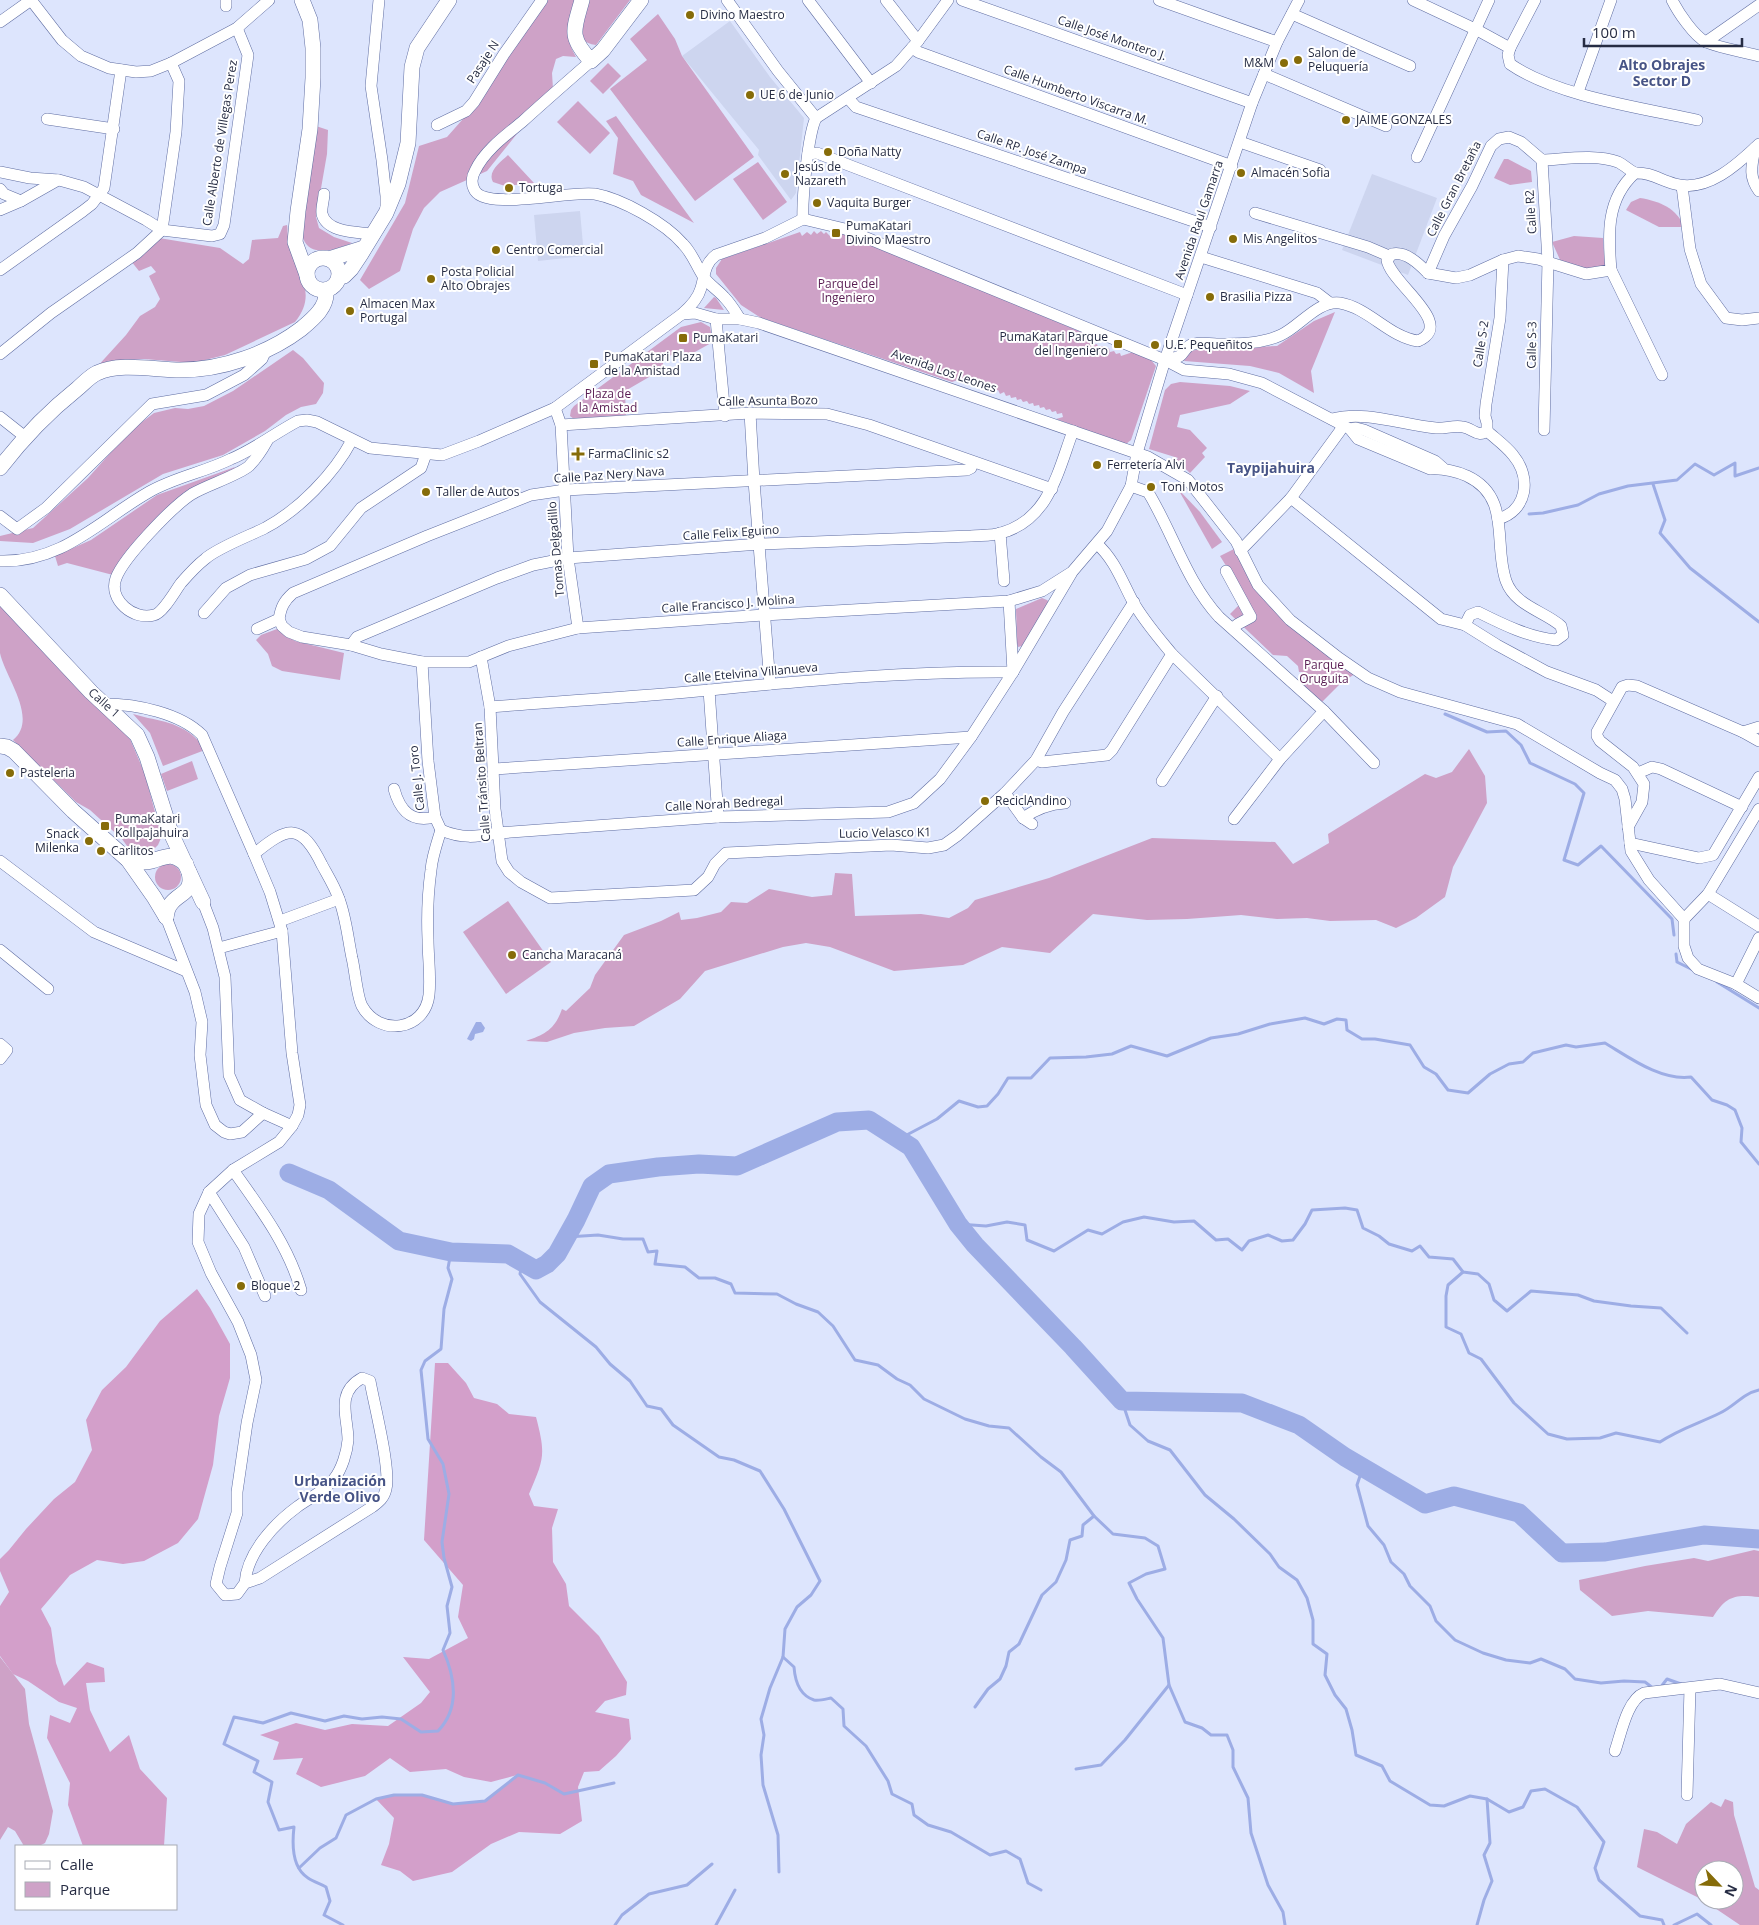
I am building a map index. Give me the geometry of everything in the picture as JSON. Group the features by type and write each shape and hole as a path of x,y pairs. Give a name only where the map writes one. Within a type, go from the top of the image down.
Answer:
{"main road":[{"path":"0,468 24,436 53,408 97,373 112,368 192,370 219,366 266,350 288,339 312,320 321,309 327,296 316,284 295,242 310,129 313,78 313,48 310,20 302,0"},
{"path":"339,276 344,276 351,269 386,213 398,184 408,143 412,67 416,48 449,0"},
{"path":"582,0 574,35 578,46 591,61 603,50 641,0"},
{"path":"296,233 310,252 337,266 339,276 335,285 316,284"},
{"path":"316,284 310,265 324,259 364,248"},
{"name":"Calle 1","path":"0,596 91,692 131,728 141,742 172,833 203,902"},
{"path":"0,746 14,751 73,811 128,860 166,918"},
{"path":"172,833 170,842 155,859 145,876 150,891 168,901 192,897 203,902"},
{"path":"128,860 140,862 173,856 180,859 187,867 190,885 168,909 166,918"}],"street":[{"path":"0,22 31,0 52,29 70,48 93,63 121,70 151,71 237,28 268,0"},
{"path":"380,0 371,86 386,196 386,213"},
{"name":"Pasaje N","path":"437,125 466,111 474,102 504,54 542,0"},
{"path":"727,0 778,71 816,118"},
{"path":"808,0 871,83"},
{"name":"Calle Humberto Viscarra M.","path":"886,0 915,44 927,55 1232,166"},
{"path":"803,218 808,154 813,123 816,118 896,66 948,0"},
{"name":"Calle José Montero J.","path":"962,0 1252,103"},
{"path":"1159,0 1278,42"},
{"name":"Avenida Raul Gamarra","path":"1137,453 1165,360 1252,103 1278,42 1299,0"},
{"path":"1413,0 1510,48"},
{"path":"1417,157 1449,85 1477,30 1489,0"},
{"path":"1535,0 1510,48 1508,59 1512,66 1535,78 1578,92 1697,120"},
{"path":"1578,92 1611,0"},
{"path":"1672,0 1692,28 1706,42 1759,56"},
{"path":"1706,42 1759,5"},
{"path":"1292,14 1410,66"},
{"name":"Calle Alberto de Villegas Perez","path":"162,230 212,236 220,234 224,225 248,55 237,28"},
{"path":"591,61 499,142 475,170 472,182 473,188 480,196 495,200 590,193 605,196 628,205 668,230 683,243 703,277 725,298 740,319"},
{"path":"0,354 51,313 131,258 162,230 176,132 179,81 170,63"},
{"path":"0,270 83,212 92,204 104,188 121,70"},
{"path":"1264,74 1386,126"},
{"name":"Calle RP. José Zampa","path":"848,98 856,107 1210,227"},
{"path":"47,119 114,129"},
{"name":"Calle Gran Bretaña","path":"1428,273 1444,236 1472,186 1491,146 1499,139 1508,137 1521,142 1542,160"},
{"path":"1240,142 1320,170"},
{"path":"1542,160 1587,158 1608,160 1619,163 1635,173 1652,175 1682,186 1697,184 1722,175 1757,146"},
{"path":"1757,146 1751,173 1752,182 1759,191"},
{"path":"808,154 817,153 1187,295"},
{"name":"Calle R2","path":"1542,160 1548,261"},
{"path":"0,172 30,178 59,180 84,187 162,230"},
{"path":"1635,173 1625,182 1613,208 1609,242 1611,270 1662,375"},
{"path":"0,210 59,180"},
{"path":"1682,186 1690,249 1701,284 1726,318 1742,320 1759,318"},
{"path":"0,189 4,194 21,201"},
{"path":"324,194 322,214 328,223 339,230 372,234"},
{"path":"1256,213 1368,247 1389,256 1395,253 1415,260 1428,273 1456,278 1470,275 1502,260 1518,256 1548,261 1566,269 1586,274 1611,270"},
{"path":"0,561 28,560 53,552 89,533 150,491 169,482 230,460 268,440 298,421 307,420 328,427 370,448 442,455 556,408 682,314 698,295 705,268 716,255 765,238 803,218 845,229 1165,360 1184,370 1229,374 1262,383 1342,424 1364,430 1435,461 1443,468 1460,473 1483,486 1491,494 1498,519 1506,582 1520,600 1561,626 1563,635 1556,640 1546,639 1522,632 1478,612 1470,615 1465,625"},
{"path":"1201,257 1316,293 1330,303 1349,306 1411,340 1418,341 1424,338 1432,329 1431,322 1427,314 1392,272 1388,263 1389,256"},
{"name":"Calle S-2","path":"1487,431 1486,404 1500,318 1502,260"},
{"name":"Calle S-3","path":"1544,430 1548,261"},
{"path":"1165,360 1180,356 1185,348 1193,344 1230,344 1269,340 1293,328 1316,310 1330,303"},
{"name":"Avenida Los Leones","path":"682,314 696,313 716,318 740,319 759,323 1148,457 1188,480 1236,541 1258,585 1290,620 1339,658 1368,678 1400,692 1517,724 1615,780 1622,789 1625,800 1631,851 1649,880 1684,919"},
{"path":"716,318 725,416"},
{"path":"0,516 17,530 26,525 46,508 152,404 206,395 244,375 262,359 266,350"},
{"name":"Tomas Delgadillo","path":"556,408 561,425 568,558 578,628"},
{"path":"750,413 770,684"},
{"name":"Calle Asunta Bozo","path":"561,425 750,413 827,414 869,425 1052,489"},
{"path":"1240,551 1291,498 1340,431 1342,424 1350,416 1437,428 1462,426 1479,434 1487,431 1514,456 1524,481 1524,494 1520,504 1513,512 1498,519"},
{"path":"0,417 24,436"},
{"name":"Calle Felix Eguino","path":"351,645 357,637 497,578 533,565 568,558 760,544 1000,534 1027,520 1040,509 1052,489 1073,431"},
{"path":"268,440 248,466 190,495 165,516 126,562 115,581 115,589 122,605 128,611 136,614 155,615 186,577 206,557 267,527 299,506 331,471 352,440"},
{"name":"Calle Francisco J. Molina","path":"279,619 282,626 289,632 302,637 351,645 422,662 469,662 508,646 578,628 764,615 1009,602 1042,591 1072,572 1097,544 1131,486 1137,453"},
{"path":"204,613 226,588 250,575 306,559 330,546 361,508 421,468 426,454"},
{"name":"Calle Paz Nery Nava","path":"279,619 281,607 286,599 294,593 427,536 531,495 565,490 967,470 971,468 972,462"},
{"path":"1131,486 1148,492 1205,601 1324,711 1374,763"},
{"path":"1291,498 1441,619 1465,625 1547,672 1596,690 1613,701"},
{"path":"1000,534 1004,581"},
{"path":"1097,544 1108,556 1134,602 1157,637 1172,654 1280,759"},
{"path":"1226,571 1251,617 1233,628"},
{"name":"Calle Norah Bedregal","path":"498,834 718,817 888,812 914,803 940,780 971,737 1013,672 1072,572"},
{"path":"1009,602 1013,672"},
{"name":"Lucio Velasco K1","path":"726,853 891,845 928,848 944,845 1005,793 1036,760 1063,712 1134,602"},
{"path":"257,629 279,619"},
{"path":"1036,760 1042,762 1106,755 1112,750 1172,654"},
{"name":"Calle Tránsito Beltran","path":"481,657 490,707 495,809 502,861 509,872 530,889 550,898 694,890 708,877 715,864 726,853"},
{"name":"Calle J. Toro","path":"422,662 428,761 435,817 441,830"},
{"name":"Calle Etelvina Villanueva","path":"490,707 955,671 1013,672"},
{"path":"1628,827 1644,794 1644,784 1633,767 1600,741 1597,736 1613,701 1622,687 1628,685 1637,686 1759,740"},
{"path":"709,690 718,817"},
{"path":"1162,781 1217,696"},
{"path":"105,704 119,704 164,713 194,727 202,735 270,892 281,926 292,1053 300,1105 298,1115 279,1142 234,1170 209,1192 199,1214 198,1242 211,1273 238,1322 251,1355 256,1380 247,1423 237,1492 237,1513 216,1584 225,1595 237,1594 245,1583 246,1570 269,1533 296,1507 334,1480 340,1469 348,1439 344,1409 347,1394 354,1382 362,1378 370,1381 387,1469 386,1488 382,1499 260,1578 245,1583"},
{"path":"1234,819 1280,759 1324,711"},
{"path":"1743,732 1759,727"},
{"name":"Calle Enrique Aliaga","path":"494,770 971,737"},
{"path":"1638,773 1652,768 1661,769 1742,807"},
{"path":"1630,842 1699,858 1712,855 1759,777"},
{"path":"394,789 401,808 408,813 418,819 435,817"},
{"path":"1005,793 1028,821 1034,811 1052,804 1064,803"},
{"path":"1759,809 1708,894 1684,919 1684,946 1688,958 1698,969 1736,984 1759,998"},
{"path":"254,854 276,836 284,833 294,833 302,836 313,848 339,899 362,1005 373,1021 389,1026 403,1026 419,1016 428,1001 431,979 428,938 431,869 441,830 456,836 478,837 498,834"},
{"path":"0,861 94,932 186,971"},
{"path":"1708,894 1759,926"},
{"path":"219,948 281,926 339,899"},
{"path":"203,902 219,948 225,977 229,1075 240,1100 263,1114 292,1126"},
{"path":"166,918 195,992 202,1022 200,1055 206,1105 215,1125 230,1134 242,1132 263,1114"},
{"path":"1736,984 1759,938"},
{"path":"0,950 48,989"},
{"path":"0,1044 7,1050 0,1060"},
{"path":"234,1170 274,1228 295,1269 302,1290"},
{"path":"209,1192 244,1247 265,1296"},
{"path":"1615,1751 1631,1704 1639,1695 1720,1684 1759,1693"},
{"path":"1687,1795 1690,1688"}],"shaded area":[{"name":"UE 6 de Junio","path":"730,21 770,77 804,118 796,193 791,200 758,155 759,150 682,56"},
{"path":"1372,174 1437,198 1408,275 1342,250"},
{"path":"580,211 584,256 538,261 534,215"},
{"path":"197,1289 230,1344 230,1378 219,1416 213,1465 198,1519 178,1543 144,1561 123,1564 97,1560 70,1575 41,1609 51,1628 56,1663 64,1686 87,1662 104,1668 105,1682 86,1683 90,1710 110,1752 129,1735 140,1769 167,1798 164,1845 83,1845 68,1805 70,1783 47,1738 50,1715 70,1723 77,1708 59,1702 28,1681 13,1674 0,1656 0,1606 9,1592 0,1571 0,1559 54,1499 75,1482 92,1450 86,1420 102,1390 126,1367 160,1321"},
{"path":"435,1363 448,1363 466,1383 474,1398 497,1404 509,1414 536,1417 541,1440 542,1457 538,1473 529,1494 534,1506 558,1509 552,1528 553,1562 566,1584 569,1606 599,1636 627,1682 626,1695 605,1701 595,1712 629,1719 631,1739 599,1771 584,1772 578,1787 582,1821 560,1834 519,1832 491,1844 452,1872 413,1881 400,1871 381,1865 389,1844 394,1818 376,1799 394,1795 422,1795 453,1804 485,1801 517,1775 491,1782 464,1777 446,1769 410,1772 390,1758 365,1776 321,1787 296,1774 303,1758 273,1760 279,1742 260,1735 296,1723 325,1730 352,1724 388,1726 421,1703 430,1692 403,1657 429,1659 468,1638 458,1617 463,1585 424,1540"}],"green space":[{"path":"543,0 577,0 569,29 570,42 576,57 563,56 556,59 552,73 553,89 487,171 440,192 424,208 413,229 400,271 369,289 360,280 405,203 419,146 447,137 478,102"},
{"path":"588,0 630,0 596,45 588,43 581,34 582,20"},
{"path":"658,14 675,39 682,56 754,157 695,201 610,89 647,60 630,39"},
{"path":"608,63 621,76 603,94 590,81"},
{"path":"578,101 610,133 590,154 557,122"},
{"path":"616,116 694,223 641,195 633,181 613,174 618,138 606,121"},
{"path":"316,126 328,130 327,154 316,217 319,228 334,237 352,243 325,251 312,248 307,244 302,232"},
{"path":"508,155 534,183 505,186 493,182 493,170"},
{"path":"1504,159 1508,159 1531,171 1532,182 1510,185 1494,178"},
{"path":"758,162 787,202 763,220 733,179"},
{"path":"1640,198 1666,206 1677,215 1684,227 1659,227 1626,210 1631,202"},
{"path":"287,225 288,239 304,282 305,292 302,311 295,322 225,355 193,363 144,359 112,361 95,369 126,335 140,316 155,307 160,299 149,276 156,272 151,266 139,271 131,261 159,238 220,248 243,264 249,259 252,240 278,238 283,226"},
{"name":"Parque del Ingeniero","path":"814,231 817,234 821,231 824,234 826,232 832,238 835,235 838,238 844,233 1091,336 1093,345 1103,346 1104,350 1109,348 1110,352 1120,353 1121,356 1133,352 1151,360 1156,366 1131,440 1126,444 1122,443 1056,419 1063,417 1062,413 1057,414 1056,411 1046,410 1044,407 1040,408 1039,405 1034,406 1033,403 1023,402 1021,399 1017,400 1016,397 1011,398 1010,395 1006,396 1004,392 1000,394 998,390 993,392 991,388 988,389 986,386 982,388 981,384 976,386 975,383 971,384 970,381 965,382 964,378 952,382 761,318 741,305 716,274 716,268 722,259 800,232 802,236 807,232 811,235"},
{"path":"1574,236 1603,238 1607,267 1596,272 1561,262 1552,242"},
{"path":"714,297 716,298 724,310 704,308"},
{"path":"1335,312 1311,371 1314,393 1279,373 1250,366 1184,361 1190,351 1196,350 1277,346 1314,321"},
{"name":"Plaza de la Amistad","path":"701,322 710,327 713,342 684,358 684,349 663,359 663,369 625,391 626,416 574,419 570,416 574,406 681,327"},
{"path":"293,350 303,358 324,383 323,393 316,404 301,407 286,415 265,431 223,455 163,474 70,529 33,543 0,541 0,536 33,528 88,478 130,431 154,413 175,408 188,409 204,406 233,391"},
{"path":"1180,382 1230,386 1250,391 1230,404 1180,415 1177,427 1190,430 1207,448 1202,453 1205,457 1190,473 1176,460 1178,458 1149,449 1165,390 1171,384"},
{"path":"235,467 205,484 113,575 67,563 58,566 55,556 91,540 157,495"},
{"path":"1178,489 1200,512 1222,542 1212,549"},
{"name":"Parque Oruguita","path":"1234,549 1259,590 1362,669 1340,684 1321,703 1304,686 1306,678 1302,677 1302,672 1299,672 1298,666 1287,656 1273,655 1230,614 1246,598 1220,556"},
{"path":"1042,598 1049,602 1022,646 1018,647 1016,609"},
{"path":"0,606 83,694 130,739 145,774 160,831 161,838 154,849 146,853 130,850 122,839 90,810 76,802 13,740 20,731 23,721 22,710 0,653"},
{"path":"277,629 295,641 344,653 340,680 282,671 272,666 268,654 256,640 261,635"},
{"path":"133,714 173,724 181,728 194,737 205,750 163,766 150,733"},
{"path":"1469,749 1485,776 1487,803 1453,867 1445,897 1416,918 1396,928 1376,920 1330,921 1307,918 1277,919 1241,915 1147,920 1093,914 1050,953 1002,947 963,965 894,971 830,947 806,943 783,947 705,971 680,999 634,1026 574,1033 547,1042 526,1041 549,1030 562,1009 566,1011 590,988 595,975 624,935 679,912 681,920 721,912 731,902 747,903 769,889 812,897 832,895 835,873 852,874 855,916 921,914 949,918 968,908 975,900 1049,878 1152,838 1275,842 1293,864 1329,843 1328,834 1425,774 1436,778 1452,772"},
{"path":"192,761 198,779 167,791 161,774"},
{"path":"168,864 177,868 181,877 177,886 168,890 159,886 155,877 159,868"},
{"path":"508,901 551,962 506,994 463,932"},
{"path":"1754,1550 1759,1551 1759,1597 1737,1596 1732,1598 1722,1605 1713,1617 1648,1611 1612,1616 1580,1590 1579,1580 1694,1558 1708,1561"},
{"path":"0,1657 25,1689 29,1724 53,1811 49,1834 45,1843 41,1845 23,1845 15,1831 8,1827 0,1840"},
{"path":"1725,1799 1733,1802 1734,1815 1755,1887 1759,1890 1759,1925 1740,1925 1718,1910 1744,1910 1744,1860 1694,1860 1694,1896 1637,1867 1644,1829 1657,1832 1677,1844 1686,1824 1711,1802 1721,1807"}],"water":[{"path":"476,1022 481,1022 485,1028 483,1032 475,1034 474,1039 471,1041 467,1039"}],"waterway":[{"path":"1529,514 1543,513 1578,505 1599,494 1628,486 1677,480 1695,464 1714,475 1735,463 1735,476 1759,468"},
{"path":"1653,484 1665,520 1660,533 1690,568 1759,622"},
{"path":"1445,714 1487,732 1506,731 1521,745 1530,763 1575,784 1584,793 1564,860 1578,865 1601,846 1672,919 1674,935"},
{"path":"1676,954 1677,962 1693,970"},
{"path":"1717,982 1759,1008"},
{"path":"899,1139 937,1119 959,1101 978,1107 987,1106 998,1094 1008,1078 1031,1078 1050,1058 1112,1054 1131,1046 1167,1056 1211,1038 1238,1034 1270,1024 1305,1018 1324,1024 1337,1019 1346,1020 1347,1030 1362,1039 1375,1039 1410,1045 1424,1067 1436,1074 1448,1090 1468,1093 1490,1074 1509,1064 1523,1062 1533,1053 1566,1045 1576,1047 1605,1043 1657,1072 1680,1077 1691,1077 1712,1100 1735,1110 1742,1128 1741,1142 1759,1164"},
{"path":"289,1173 329,1190 399,1241 451,1252 508,1254 536,1270 547,1264 557,1254 592,1186 609,1174 658,1167 699,1164 737,1166 837,1122 869,1120 911,1147 958,1224 975,1245 1122,1401 1242,1403 1299,1425 1345,1457 1425,1504 1454,1496 1519,1513 1562,1553 1605,1552 1704,1535 1759,1539"},
{"path":"958,1224 986,1226 1007,1222 1025,1225 1027,1240 1054,1251 1088,1230 1102,1234 1123,1222 1144,1217 1174,1222 1194,1221 1216,1240 1228,1239 1242,1250 1249,1241 1268,1235 1282,1241 1293,1240 1305,1224 1312,1210 1345,1208 1357,1210 1363,1228 1379,1236 1389,1244 1412,1251 1420,1246 1429,1257 1453,1259 1463,1272 1478,1274 1489,1284 1494,1300 1507,1311 1531,1291 1578,1295 1594,1301 1661,1308 1687,1333"},
{"path":"567,1237 598,1235 623,1239 643,1239 648,1252 657,1251 655,1264 685,1267 699,1278 715,1278 731,1284 735,1293 777,1294 796,1304 818,1312 833,1326 855,1360 878,1365 897,1379 910,1385 924,1399 965,1419 989,1426 1009,1428 1061,1472 1094,1516 1113,1534 1145,1538 1158,1546 1165,1569 1146,1574 1129,1583 1137,1599 1163,1638 1169,1685 1185,1722 1202,1728 1211,1735 1227,1735 1233,1750 1233,1767 1248,1798 1251,1833 1268,1885 1283,1912 1285,1925"},
{"path":"343,1925 324,1915 330,1901 326,1887 308,1878 299,1868 293,1848 294,1827 279,1830 268,1802 272,1782 254,1772 258,1761 224,1744 234,1717 263,1723 291,1713 325,1721 344,1716 362,1719 382,1717 401,1719 421,1732 438,1731 450,1712 453,1692 452,1681 443,1650 450,1633 447,1606 452,1587 444,1558 442,1542 449,1494 443,1464 428,1439 421,1370 425,1361 441,1349 444,1309 452,1279 448,1268 451,1252"},
{"path":"522,1263 520,1274 540,1302 596,1347 610,1364 630,1381 647,1406 661,1409 673,1425 719,1457 734,1460 760,1471 784,1509 820,1581 811,1595 797,1607 785,1629 783,1657 770,1688 761,1719 764,1735 761,1755 763,1785 778,1835 779,1872"},
{"path":"1463,1272 1448,1285 1446,1327 1461,1334 1469,1353 1481,1359 1514,1403 1548,1434 1567,1439 1600,1438 1616,1433 1660,1442 1720,1413 1748,1394 1759,1390"},
{"path":"1122,1401 1130,1425 1148,1441 1170,1450 1205,1495 1234,1519 1270,1554 1279,1567 1297,1580 1307,1598 1313,1620 1313,1644 1327,1654 1325,1675 1335,1695 1346,1709 1356,1755 1382,1766 1390,1781 1430,1805 1444,1806 1470,1796 1487,1799 1509,1812 1523,1807 1531,1791 1545,1789 1577,1807 1604,1842 1595,1868 1599,1880 1640,1916 1662,1920 1664,1925"},
{"path":"1363,1467 1357,1485 1368,1526 1384,1545 1391,1562 1404,1574 1410,1586 1430,1606 1436,1621 1455,1640 1483,1653 1506,1660 1530,1663 1541,1659 1565,1669 1575,1679 1601,1683 1645,1682 1653,1688"},
{"path":"975,1707 988,1689 1000,1679 1006,1666 1009,1652 1019,1644 1042,1595 1056,1582 1066,1560 1070,1540 1082,1536 1083,1525 1094,1516"},
{"path":"783,1657 794,1667 795,1677 801,1691 805,1695 814,1700 831,1698 843,1709 844,1726 866,1746 888,1781 892,1794 912,1804 914,1815 928,1825 951,1832 990,1855 1006,1851 1020,1859 1028,1883 1041,1890"},
{"path":"1660,1688 1667,1679 1681,1684"},
{"path":"1076,1769 1101,1765 1125,1740 1169,1685"},
{"path":"299,1868 320,1848 336,1838 346,1815 376,1799 394,1795 422,1795 453,1804 485,1801 518,1775 545,1783 564,1794 614,1783"},
{"path":"1477,1925 1492,1881 1484,1855 1490,1843 1487,1799"},
{"path":"615,1925 622,1915 649,1894 687,1885 712,1864"},
{"path":"716,1925 735,1890"},
{"path":"1674,1925 1697,1914 1711,1925"}],"place":[{"name":"Divino Maestro","path":"690,15"},
{"name":"Salon de Peluquería","path":"1298,60"},
{"name":"M&M","path":"1284,63"},
{"name":"UE 6 de Junio","path":"750,95"},
{"name":"JAIME GONZALES","path":"1346,120"},
{"name":"Doña Natty","path":"828,152"},
{"name":"Almacén Sofia","path":"1241,173"},
{"name":"Jesús de Nazareth","path":"785,174"},
{"name":"Tortuga","path":"509,188"},
{"name":"Vaquita Burger","path":"817,203"},
{"name":"PumaKatari Divino Maestro","path":"836,233"},
{"name":"Mis Angelitos","path":"1233,239"},
{"name":"Centro Comercial","path":"496,250"},
{"name":"Posta Policial Alto Obrajes","path":"431,279"},
{"name":"Brasilia Pizza","path":"1210,297"},
{"name":"Almacen Max Portugal","path":"350,311"},
{"name":"PumaKatari","path":"683,338"},
{"name":"PumaKatari Parque del Ingeniero","path":"1118,344"},
{"name":"U.E. Pequeñitos","path":"1155,345"},
{"name":"PumaKatari Plaza de la Amistad","path":"594,364"},
{"name":"FarmaClinic s2","path":"578,454"},
{"name":"Ferretería Alvi","path":"1097,465"},
{"name":"Toni Motos","path":"1151,487"},
{"name":"Taller de Autos","path":"426,492"},
{"name":"Pasteleria","path":"10,773"},
{"name":"ReciclAndino","path":"985,801"},
{"name":"PumaKatari Kollpajahuira","path":"105,826"},
{"name":"Snack Milenka","path":"89,841"},
{"name":"Carlitos","path":"101,851"},
{"name":"Cancha Maracaná","path":"512,955"},
{"name":"Bloque 2","path":"241,1286"}],"district":[{"name":"Alto Obrajes Sector D","path":"1662,74"},
{"name":"Taypijahuira","path":"1271,468"},
{"name":"Urbanización Verde Olivo","path":"340,1489"}]}
